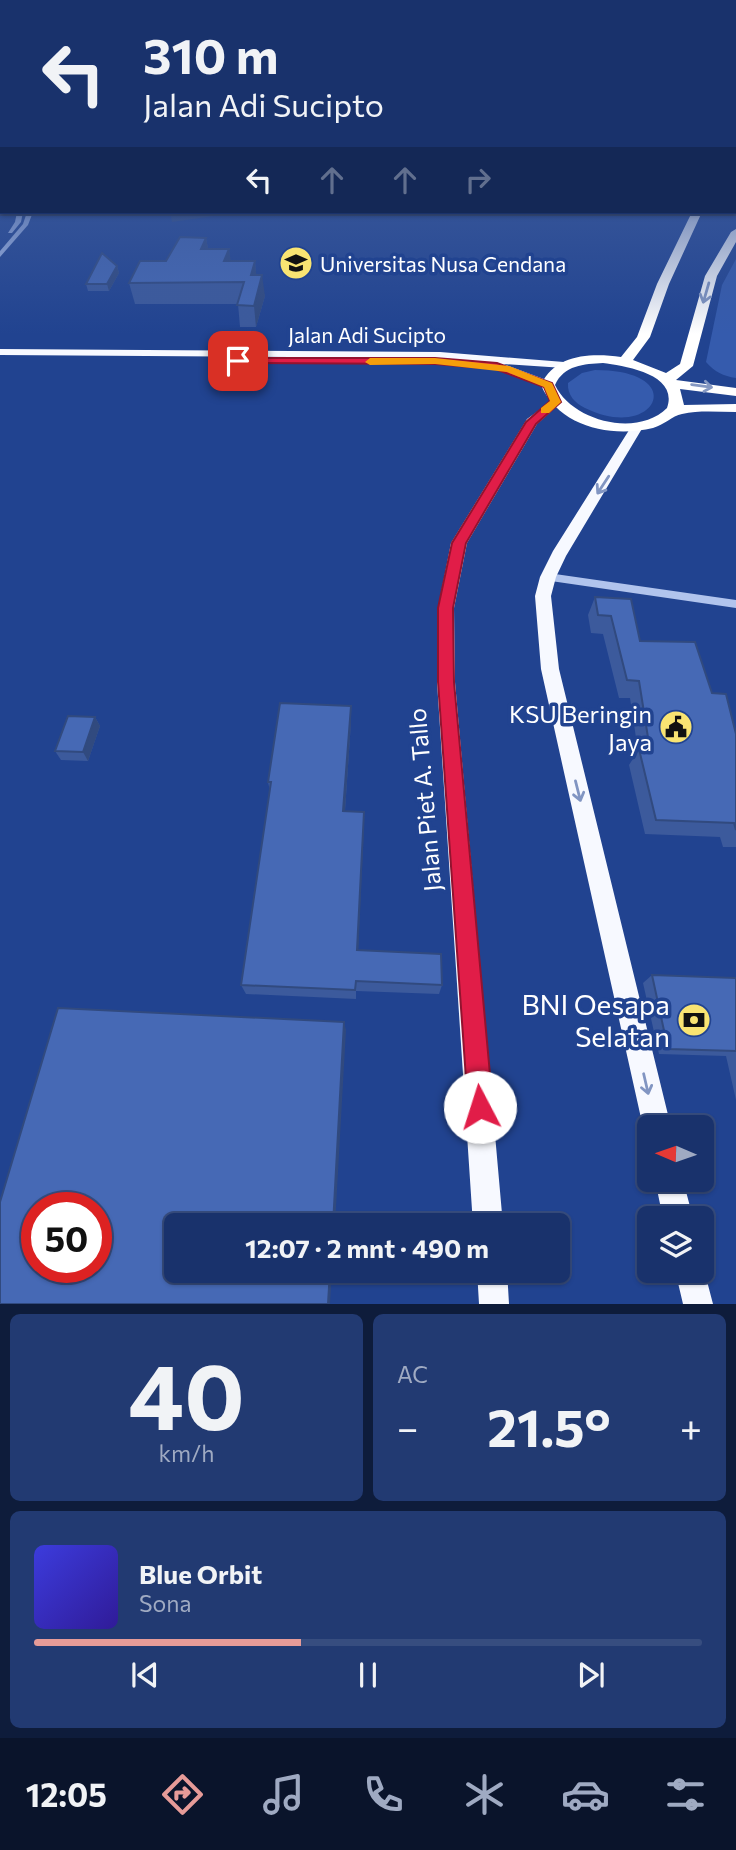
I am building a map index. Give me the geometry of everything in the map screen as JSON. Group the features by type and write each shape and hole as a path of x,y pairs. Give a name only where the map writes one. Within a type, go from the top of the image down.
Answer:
{"highway":[{"path":"625,362 643,337 663,284 697,214"},
{"path":"667,381 685,366 711,276 736,232"},
{"path":"674,410 677,401 667,381 655,372 625,362 592,359 564,365 550,377 552,393 570,413 590,422 638,427 654,424 674,410 736,408"},
{"path":"667,381 736,392"}],"main road":[{"name":"Jalan Adi Sucipto","path":"0,352 440,355 564,365"},
{"name":"Jalan Adi Sucipto","path":"0,362 435,361 497,366 552,393"},
{"name":"Jalan Piet A. Tallo","path":"487,1213 446,682 446,608 451,573 465,532 552,393"},
{"path":"638,427 558,555 543,596 550,669 654,1115"},
{"path":"493,1283 494,1304"},
{"path":"693,1283 698,1304"}],"street":[{"path":"1,249 18,222 20,214"},
{"path":"1,249 26,224 29,214"},
{"path":"548,577 736,604"}],"shaded area":[{"path":"736,259 736,378 720,373 706,362 722,285"},
{"path":"595,370 625,373 644,381 653,391 653,402 645,411 630,417 610,416 581,406 570,395 568,383 582,373"}],"building":[{"path":"180,237 206,238 201,249 229,249 224,261 255,261 251,275 262,275 254,306 237,305 244,282 129,283 140,261 166,261"},
{"path":"102,253 117,266 107,284 86,284"},
{"path":"595,597 631,599 640,641 695,642 712,693 726,694 736,734 736,830 734,823 656,820 639,749 650,750 639,681 627,680 611,616 598,615"},
{"path":"280,703 351,706 343,811 364,812 357,950 441,954 442,985 356,981 355,990 241,985"},
{"path":"68,716 95,717 83,752 55,751"},
{"name":"BNI Oesapa Selatan","path":"652,975 736,978 736,1051 668,1049"},
{"path":"58,1008 344,1022 334,1213 164,1213 164,1283 329,1283 328,1304 0,1304 0,1202"}],"slow traffic":[{"path":"370,362 435,361 509,369 548,385 556,402 545,411"}],"place":[{"name":"Universitas Nusa Cendana","path":"296,263"},
{"name":"KSU Beringin Jaya","path":"676,727"},
{"name":"BNI Oesapa Selatan","path":"694,1020"}],"route":[{"path":"238,361 435,361 497,366 548,385 556,402 532,422 459,543 446,608 446,682 480,1107"}]}
